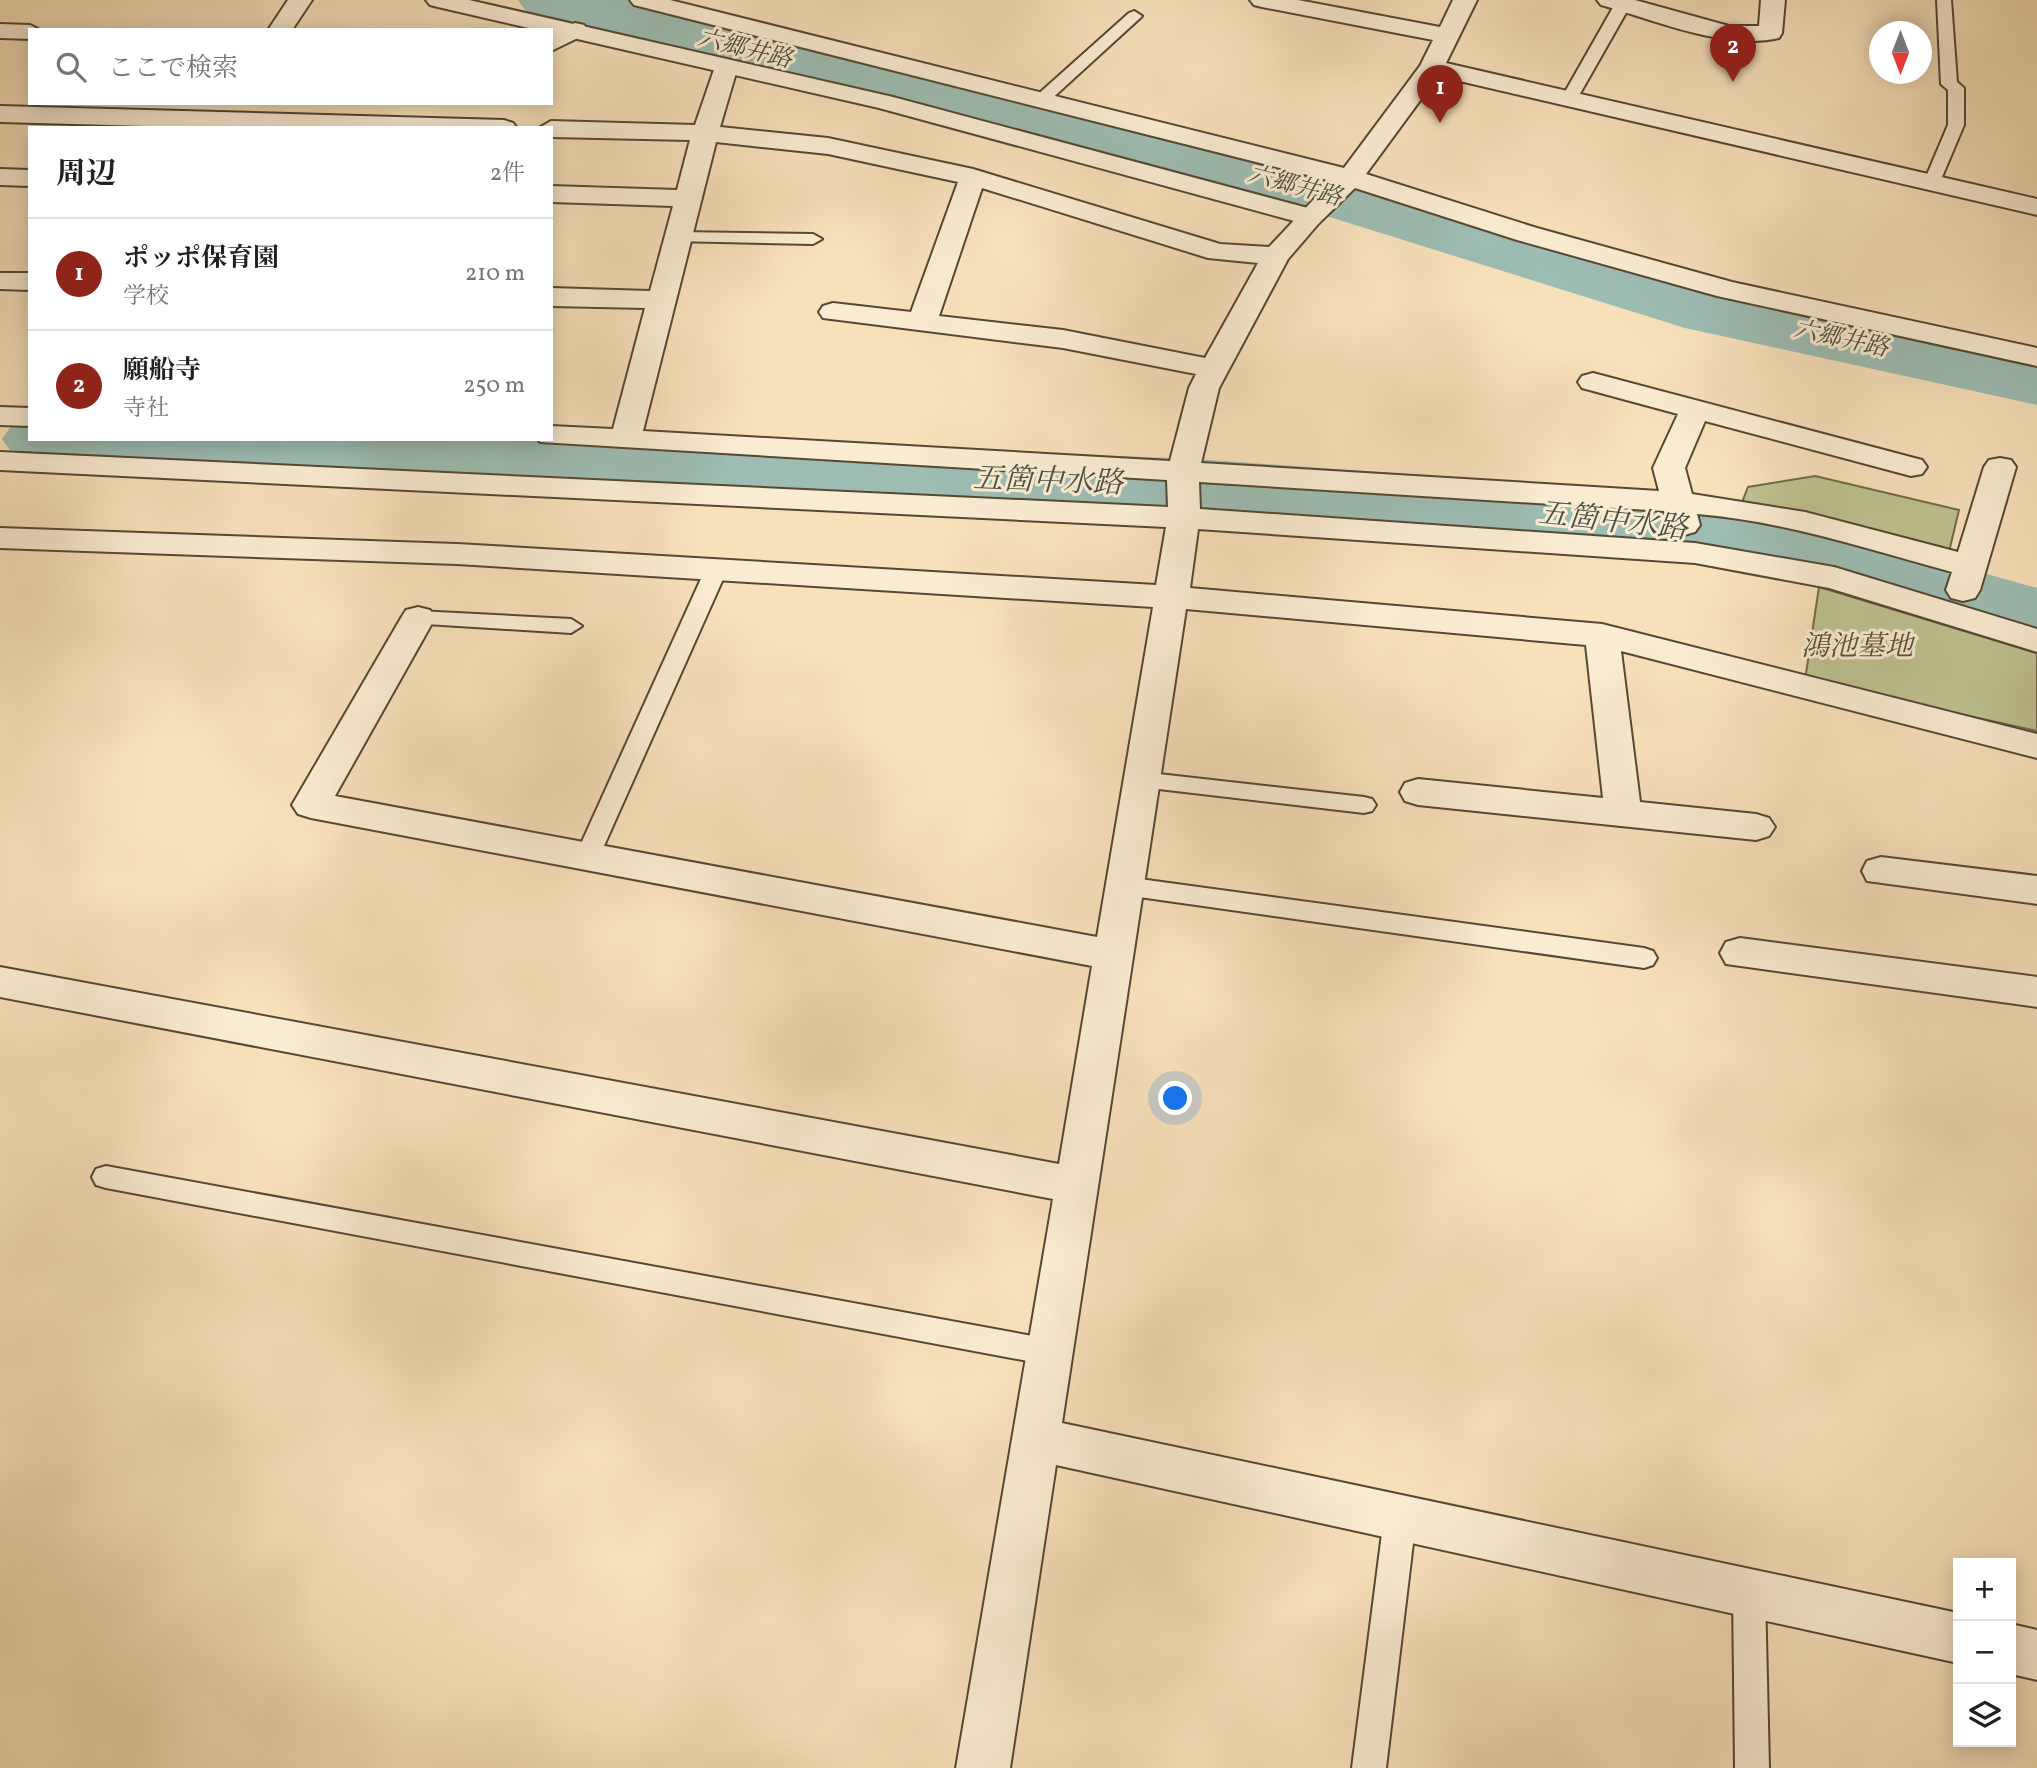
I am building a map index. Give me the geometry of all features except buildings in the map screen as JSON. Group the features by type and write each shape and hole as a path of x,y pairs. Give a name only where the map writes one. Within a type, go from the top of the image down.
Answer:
{"street":[{"path":"281,28 300,0"},
{"path":"438,0 897,106 1309,217"},
{"path":"642,0 1041,100 1346,182 1727,290 2037,357"},
{"path":"1262,0 1447,36"},
{"path":"982,1768 1184,518 1183,471 1204,388 1276,256 1309,217 1346,182 1432,67 1465,0"},
{"path":"1616,2 1728,33 1770,33 1773,0"},
{"path":"553,43 575,30"},
{"path":"0,31 28,32"},
{"path":"626,437 705,133 726,66"},
{"path":"1432,67 2037,207"},
{"path":"0,114 223,117 453,126"},
{"path":"553,129 705,133 828,146 973,177 1218,252 1276,256"},
{"path":"0,177 28,178"},
{"path":"922,323 973,177"},
{"path":"553,194 688,198"},
{"path":"0,281 28,282"},
{"path":"553,296 661,300"},
{"path":"833,312 1063,339 1214,369"},
{"path":"1593,382 1911,467"},
{"path":"1695,409 1669,468 1676,503 1695,553"},
{"path":"0,416 28,418"},
{"path":"553,435 626,437 1721,506 1805,522 1970,566"},
{"path":"0,461 1184,518 1695,553 1834,578 2037,641"},
{"path":"1955,616 2000,467"},
{"path":"0,538 457,554 1171,597 1602,635 2037,746"},
{"path":"418,618 312,805 1113,955"},
{"path":"1602,635 1623,813"},
{"path":"1418,792 1756,827"},
{"path":"1881,871 2037,890"},
{"path":"1740,953 2037,992"},
{"path":"0,982 1076,1185"},
{"path":"1035,1439 1953,1637"},
{"path":"2016,1650 2037,1655"}],"lane":[{"path":"1931,184 1956,125 1956,88 1949,84 1944,0"},
{"path":"1569,99 1616,2"},
{"path":"1041,100 1134,16"},
{"path":"678,237 813,239"},
{"path":"587,857 716,570"},
{"path":"418,618 571,626"},
{"path":"1141,780 1364,805"},
{"path":"1125,886 1644,958"},
{"path":"106,1177 1049,1352"},
{"path":"1369,1768 1400,1518"},
{"path":"1749,1592 1752,1768"}],"green space":[{"path":"1815,476 1959,510 1948,556 1741,505 1748,487"},
{"name":"鴻池墓地","path":"1819,587 2037,653 2037,731 1805,680"}],"waterway":[{"name":"六郷井路","path":"551,0 1330,193 1713,311 2037,380"},
{"name":"五箇中水路","path":"94,441 1196,486 1657,520 1801,551 2037,619"}],"place":[{"name":"願船寺","path":"1733,82"},
{"name":"ポッポ保育園","path":"1440,123"}]}
